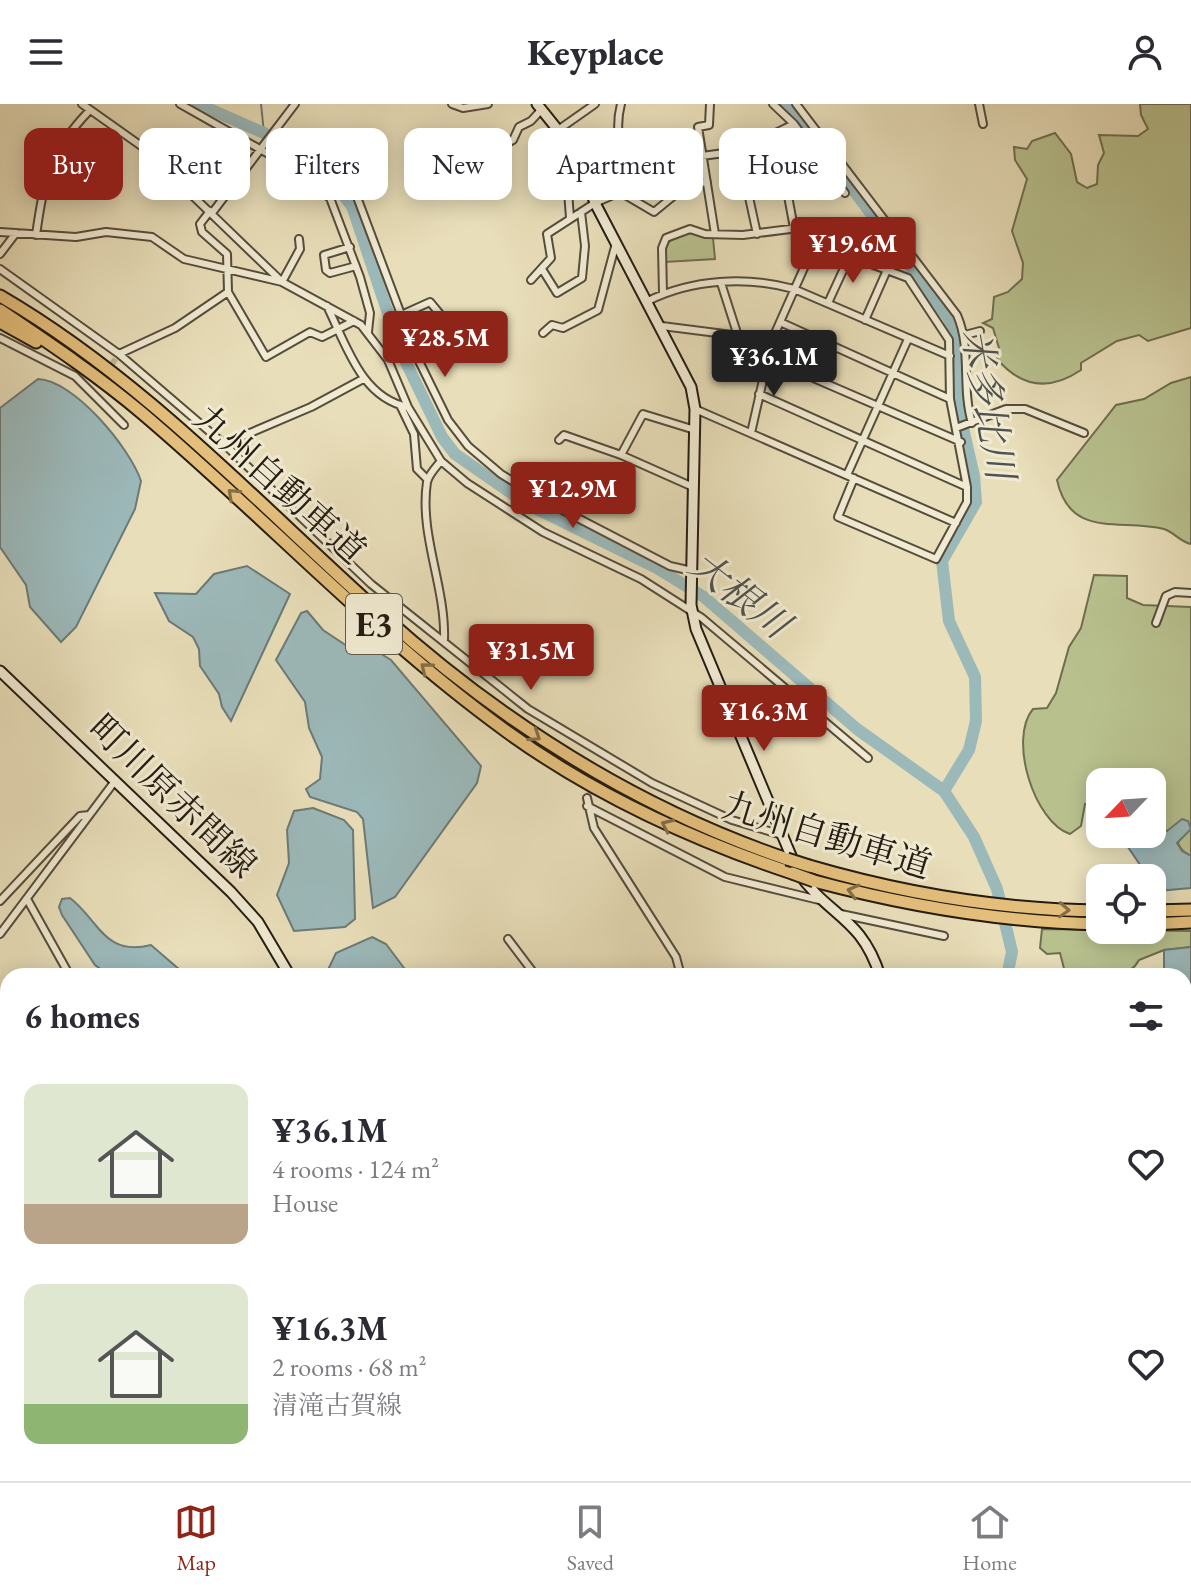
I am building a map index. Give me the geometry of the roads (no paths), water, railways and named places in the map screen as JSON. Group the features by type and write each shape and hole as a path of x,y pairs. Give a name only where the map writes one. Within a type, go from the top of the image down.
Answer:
{"highway":[{"name":"九州自動車道","path":"0,296 86,354 150,406 382,615 511,720 644,801 716,834 879,886 980,904 1086,910"},
{"name":"九州自動車道","path":"0,310 118,394 403,649 507,732 559,766 648,816 814,881 876,897 984,916 1086,923"},
{"path":"0,322 118,394"},
{"path":"1166,911 1191,910"},
{"path":"1166,923 1191,922"}],"main road":[{"path":"539,107 556,128"},
{"path":"594,200 691,387 695,409 692,609 802,878 864,938 877,968"},
{"name":"町川原赤間線","path":"0,671 245,907 285,968"}],"street":[{"path":"82,104 161,160 168,172 282,282"},
{"path":"180,104 262,150 330,198 350,247 370,313 368,332"},
{"path":"278,128 295,104"},
{"path":"452,104 463,108 488,104"},
{"path":"561,128 595,104"},
{"path":"617,128 621,104"},
{"path":"698,128 709,125 712,120 710,104"},
{"path":"773,104 797,128"},
{"path":"796,104 941,292 965,335 967,406 972,423"},
{"path":"979,104 983,124"},
{"path":"512,141 519,127 531,121 539,107"},
{"path":"36,235 47,170 66,134 90,110"},
{"path":"786,128 794,124"},
{"path":"266,145 200,224 202,232 223,248 229,269 228,292 266,357 310,332 322,337 354,321"},
{"path":"703,161 715,234"},
{"path":"703,183 707,182"},
{"path":"358,200 399,316 448,420 468,446 501,474 670,566 692,571"},
{"path":"569,200 570,218"},
{"path":"531,280 551,258 547,234 602,200"},
{"path":"634,200 654,212 669,200"},
{"path":"750,200 757,234"},
{"path":"789,200 794,228"},
{"path":"542,269 557,293 582,278 585,246 581,212"},
{"path":"663,293 662,248 666,238 690,229 715,234 757,234 806,227 851,253 908,278 944,329 950,356 950,399 961,442 967,487 967,502 936,559 838,517 862,441 908,339"},
{"path":"0,232 76,237 106,232 152,237 184,259 282,282 354,321 368,332 388,360 408,407 441,461 467,483 543,532 641,579 692,609 868,758"},
{"path":"0,254 16,233"},
{"path":"751,433 772,340 819,234"},
{"path":"282,282 300,249 299,239"},
{"path":"543,333 552,325 563,328 598,310 616,243"},
{"path":"350,247 324,255 326,270 330,273 356,266"},
{"path":"828,303 851,253"},
{"path":"0,269 119,354 224,444 371,584 528,709 607,758 732,820 782,835"},
{"path":"865,320 887,270"},
{"path":"721,283 737,333"},
{"path":"648,301 683,285 774,283 950,356"},
{"path":"119,354 175,328 228,292"},
{"path":"399,316 430,302 444,319 451,352 419,359"},
{"path":"327,306 363,379 400,405 408,407"},
{"path":"780,322 950,399"},
{"path":"662,326 737,333 772,340"},
{"path":"965,335 980,331"},
{"path":"0,338 75,376 124,425"},
{"path":"767,358 961,442"},
{"path":"224,444 311,407 363,379"},
{"path":"759,394 967,487"},
{"path":"400,405 414,434 417,469 427,479"},
{"path":"695,409 956,523"},
{"path":"956,428 1006,409 1025,409 1084,433"},
{"path":"621,455 643,414 695,430"},
{"path":"559,440 564,435 621,455 693,487"},
{"path":"441,461 427,479 430,538 445,616 444,640"},
{"path":"1156,623 1166,596 1175,592 1191,593"},
{"path":"602,768 607,758"},
{"path":"0,934 115,781"},
{"path":"679,968 676,957 594,828 587,802 725,877 823,900"},
{"path":"0,901 80,816 89,815"},
{"path":"27,899 66,968"},
{"path":"841,914 944,936"},
{"path":"508,939 530,968"}],"water":[{"path":"38,379 52,382 84,403 113,434 141,481 135,509 76,627 61,642 30,607 26,585 0,547 0,408"},
{"path":"247,566 290,594 231,721 222,707 219,694 200,666 199,649 193,637 169,621 155,593 196,594 214,574"},
{"path":"307,611 323,630 347,646 362,642 391,660 481,766 477,783 395,897 373,908 363,819 357,812 310,797 306,789 320,779 322,757 309,728 305,702 276,660 301,613"},
{"path":"313,808 344,820 353,830 355,919 345,927 294,931 277,895 289,863 287,830 294,811"},
{"path":"1182,819 1188,821 1191,829 1177,843 1182,851 1191,856 1191,888 1166,890 1166,864 1140,864 1129,848 1166,848 1167,831"},
{"path":"70,898 112,941 123,946 151,945 178,968 99,968 62,915 59,907 62,899"},
{"path":"372,937 386,944 404,968 329,968 336,953"},
{"path":"1191,947 1191,968 1164,968 1164,950"}],"waterway":[{"name":"大根川","path":"198,104 264,133 331,180 352,206 401,352 442,437 455,454 527,504 655,567 704,597 857,729 944,791 974,837 997,889 1012,952 1009,968"},
{"path":"261,104 264,133"},
{"name":"米多比川","path":"785,104 807,127 949,319 954,334 959,410 974,476 976,502 942,561 949,621 975,677 976,721 969,750 944,791"}],"tunnel":[{"path":"107,371 119,354"},
{"path":"587,798 602,768"}]}
